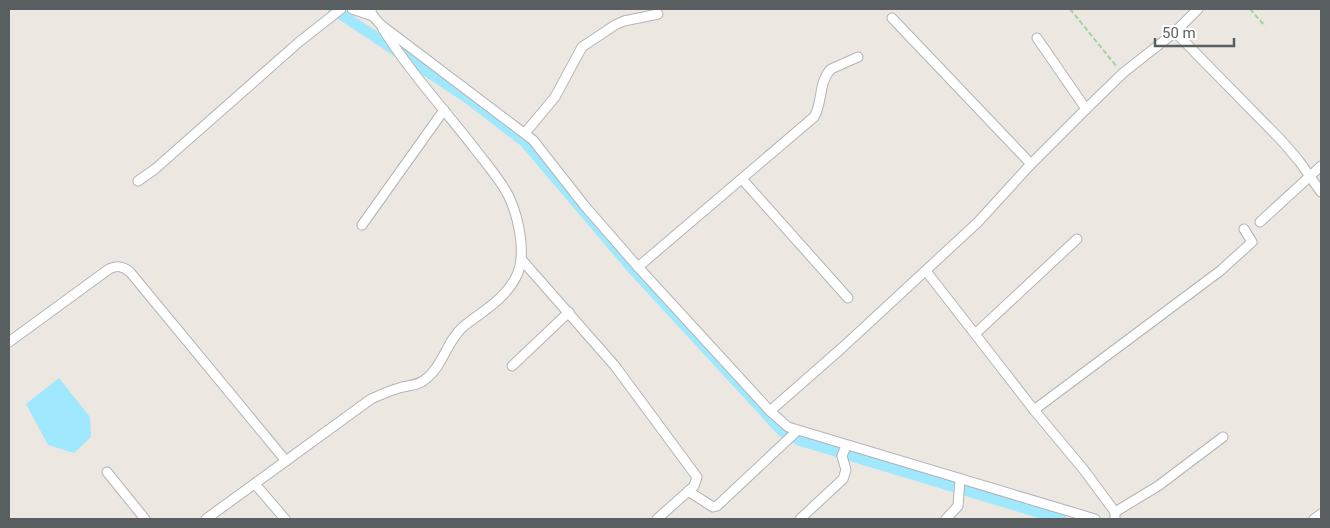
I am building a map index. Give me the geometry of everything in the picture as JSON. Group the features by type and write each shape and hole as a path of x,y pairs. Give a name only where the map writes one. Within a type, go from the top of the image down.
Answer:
{"street":[{"path":"206,519 371,399 401,388 419,384 428,378 453,337 490,307 512,284 520,268 522,250 515,212 510,198 498,179 400,56 372,11 352,9"},
{"path":"770,411 926,272 978,222 1031,164 1123,73 1174,32 1198,9"},
{"path":"138,181 155,169 298,42 339,11"},
{"path":"525,133 555,97 582,47 624,21 658,14"},
{"path":"892,18 1031,164"},
{"path":"381,25 533,140 584,205 638,267 794,435 960,486 1095,519"},
{"path":"1174,32 1282,142 1321,192"},
{"path":"1037,38 1086,109"},
{"path":"638,267 814,117 827,73 831,69 858,57"},
{"path":"362,225 444,110"},
{"path":"1260,222 1321,166"},
{"path":"742,179 848,298"},
{"path":"1034,410 1220,271 1252,242 1244,229"},
{"path":"974,334 1077,239"},
{"path":"521,259 615,366 697,477 694,486 657,519"},
{"path":"9,342 109,269 121,266 130,272 286,461"},
{"path":"926,272 1034,410 1084,470 1115,516 1223,437"},
{"path":"512,366 569,312"},
{"path":"688,491 708,506 717,506 794,435"},
{"path":"800,519 843,479 846,470 844,450"},
{"path":"107,472 144,519"},
{"path":"255,484 285,519"},
{"path":"946,519 957,509 960,486"},
{"path":"1314,519 1321,514"}],"path":[{"path":"1070,9 1123,73"},
{"path":"1250,9 1264,26"}],"water":[{"path":"59,378 90,417 91,437 74,453 48,445 26,404"}],"waterway":[{"path":"333,9 469,99 525,142 631,267 782,431 799,440 1061,519"}]}
